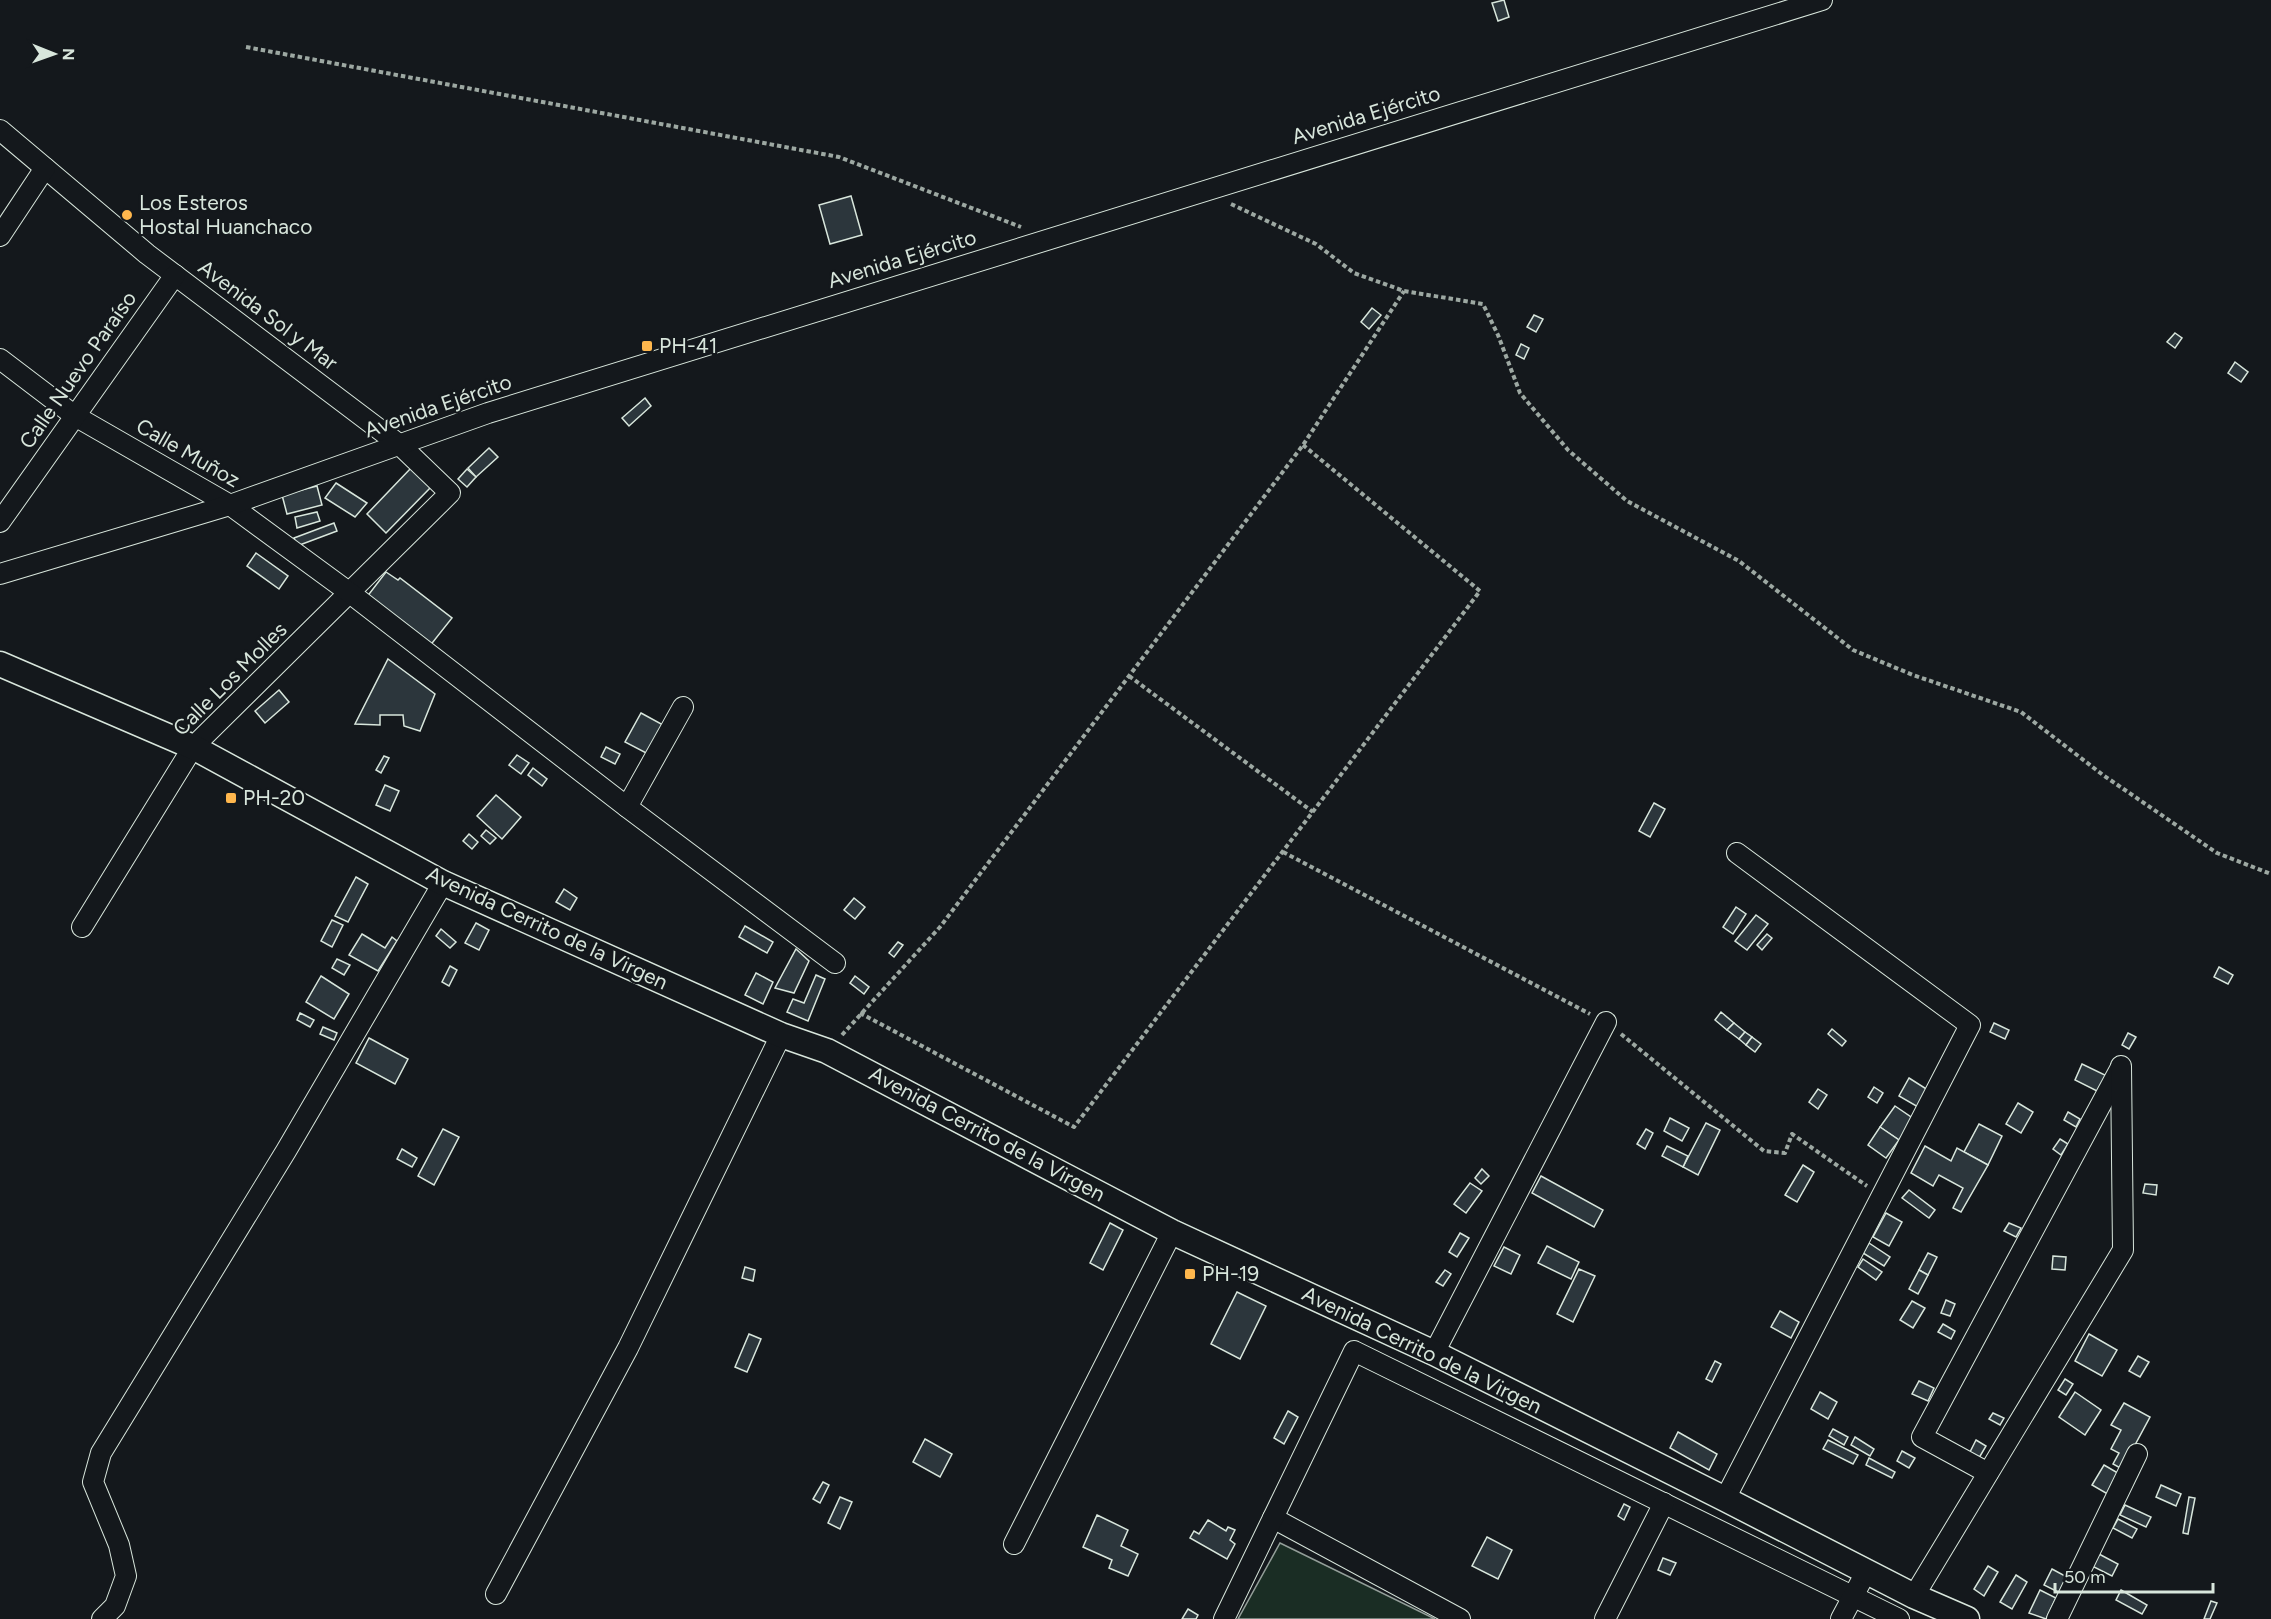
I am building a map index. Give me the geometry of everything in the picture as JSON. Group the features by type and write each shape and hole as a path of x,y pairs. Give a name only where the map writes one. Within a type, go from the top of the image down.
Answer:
{"street":[{"name":"Avenida Ejército","path":"0,574 230,505 488,413 1821,0"},
{"name":"Avenida Sol y Mar","path":"0,130 175,275 400,445 450,493"},
{"path":"0,236 45,168"},
{"name":"Calle Nuevo Paraíso","path":"0,522 175,275"},
{"name":"Calle Muñoz","path":"0,359 75,416 230,505 350,593 627,807 836,963"},
{"name":"Calle Los Molles","path":"82,927 193,747 450,493"},
{"name":"Avenida Cerrito de la Virgen","path":"0,664 193,747 444,882 781,1035 827,1051 1172,1232 1434,1353 1914,1596 1967,1619"},
{"path":"627,807 683,707"},
{"path":"1725,1499 1970,1025 1737,853"},
{"path":"102,1619 115,1606 126,1576 119,1545 93,1482 100,1453 286,1151 444,882"},
{"path":"1434,1353 1606,1022"},
{"path":"496,1594 628,1348 781,1035"},
{"path":"1914,1596 2123,1250 2121,1066 1922,1437 1988,1473"},
{"path":"1014,1544 1172,1232"},
{"path":"1224,1619 1354,1351 1899,1619"},
{"path":"2057,1619 2137,1454"},
{"path":"1605,1619 1664,1503"},
{"path":"1272,1518 1461,1619"},
{"path":"1840,1619 1866,1572"}],"path":[{"path":"246,47 839,157 1050,238"},
{"path":"1200,191 1281,226 1316,244 1354,273 1404,291 1483,304 1498,335 1520,393 1568,450 1627,501 1739,561 1853,650 1913,675 2021,712 2103,775 2217,853 2271,874"},
{"path":"827,1051 940,927 1303,445 1404,291"},
{"path":"860,1013 1074,1127 1480,591 1303,445"},
{"path":"1129,676 1313,812"}],"green space":[{"path":"1280,1543 1435,1619 1238,1619"}],"building":[{"path":"1504,0 1509,17 1498,21 1492,3"},
{"path":"851,196 862,235 830,244 819,205"},
{"path":"1372,308 1381,315 1369,329 1361,322"},
{"path":"1534,315 1543,319 1536,332 1527,327"},
{"path":"2175,333 2182,338 2175,348 2167,342"},
{"path":"1521,344 1529,348 1524,359 1516,355"},
{"path":"2235,362 2248,372 2241,382 2228,373"},
{"path":"645,398 651,406 629,426 622,418"},
{"path":"489,448 498,457 476,477 468,468"},
{"path":"411,468 431,487 386,533 367,514"},
{"path":"467,469 476,477 467,487 458,479"},
{"path":"336,483 367,503 355,517 325,498"},
{"path":"317,486 322,505 287,514 282,495"},
{"path":"317,512 320,521 297,528 295,517"},
{"path":"334,523 337,531 297,546 294,538"},
{"path":"256,553 288,576 279,589 247,566"},
{"path":"386,572 398,580 400,578 452,618 429,647 366,598"},
{"path":"388,659 435,694 420,731 404,726 403,715 380,715 380,725 355,724"},
{"path":"279,690 289,702 265,723 255,711"},
{"path":"641,713 665,726 650,755 625,742"},
{"path":"606,747 620,754 615,764 601,757"},
{"path":"517,755 529,763 521,774 509,765"},
{"path":"384,756 389,758 381,773 376,770"},
{"path":"533,768 547,779 542,786 528,775"},
{"path":"385,785 399,791 390,811 376,805"},
{"path":"496,795 521,817 502,839 477,816"},
{"path":"1654,803 1665,809 1650,837 1639,831"},
{"path":"486,830 496,838 490,844 481,836"},
{"path":"469,834 478,842 472,849 463,841"},
{"path":"356,877 368,884 348,922 335,916"},
{"path":"564,889 577,898 570,910 556,902"},
{"path":"854,898 865,907 855,919 844,910"},
{"path":"1736,907 1746,914 1733,934 1723,927"},
{"path":"1756,915 1768,924 1747,950 1735,941"},
{"path":"332,920 343,925 332,947 321,941"},
{"path":"476,923 489,930 479,950 465,943"},
{"path":"745,926 773,942 767,953 739,937"},
{"path":"441,929 456,942 450,948 436,936"},
{"path":"362,934 385,948 392,937 397,941 378,971 349,955"},
{"path":"1767,934 1772,938 1762,950 1757,945"},
{"path":"898,942 903,945 894,957 889,953"},
{"path":"796,949 809,961 794,993 775,988"},
{"path":"337,959 350,965 344,975 332,968"},
{"path":"450,966 457,970 449,986 442,982"},
{"path":"2219,967 2233,975 2228,984 2214,977"},
{"path":"756,973 773,982 763,1004 745,995"},
{"path":"816,975 825,979 808,1021 787,1012 793,999 804,1003"},
{"path":"321,976 349,994 334,1019 306,1002"},
{"path":"855,976 869,987 864,994 850,983"},
{"path":"1721,1012 1734,1023 1727,1030 1715,1020"},
{"path":"300,1013 314,1020 310,1027 297,1020"},
{"path":"1734,1023 1745,1032 1739,1039 1727,1030"},
{"path":"1994,1023 2009,1030 2005,1039 1990,1032"},
{"path":"323,1027 337,1033 334,1040 320,1034"},
{"path":"1832,1029 1846,1041 1842,1046 1828,1034"},
{"path":"1745,1032 1752,1037 1746,1045 1739,1039"},
{"path":"2128,1033 2136,1037 2129,1049 2122,1045"},
{"path":"1752,1037 1761,1044 1755,1052 1746,1045"},
{"path":"369,1038 408,1059 395,1084 356,1063"},
{"path":"2082,1064 2107,1076 2099,1092 2075,1080"},
{"path":"1909,1078 1928,1090 1918,1107 1899,1096"},
{"path":"1874,1087 1883,1093 1877,1103 1868,1097"},
{"path":"1818,1089 1827,1095 1818,1109 1809,1102"},
{"path":"2018,1103 2033,1112 2021,1133 2006,1124"},
{"path":"1895,1106 1914,1119 1899,1140 1880,1127"},
{"path":"2068,1112 2080,1119 2076,1127 2064,1120"},
{"path":"1670,1118 1689,1128 1682,1141 1664,1131"},
{"path":"1706,1123 1720,1130 1698,1175 1683,1167"},
{"path":"1979,1124 2002,1136 1988,1165 1964,1152"},
{"path":"1880,1127 1899,1140 1886,1158 1868,1145"},
{"path":"443,1129 459,1137 434,1185 418,1176"},
{"path":"1646,1129 1653,1133 1645,1149 1637,1144"},
{"path":"2060,1139 2068,1144 2061,1155 2053,1149"},
{"path":"1667,1146 1688,1156 1683,1167 1662,1156"},
{"path":"1925,1146 1951,1161 1957,1148 1988,1165 1961,1212 1953,1208 1963,1188 1939,1175 1933,1186 1911,1173"},
{"path":"402,1149 417,1158 412,1167 397,1159"},
{"path":"1803,1165 1814,1172 1797,1202 1785,1195"},
{"path":"1482,1169 1489,1176 1481,1184 1475,1178"},
{"path":"1541,1176 1603,1210 1594,1227 1532,1193"},
{"path":"1470,1183 1482,1191 1466,1213 1454,1204"},
{"path":"2145,1184 2157,1185 2156,1195 2143,1193"},
{"path":"1909,1190 1935,1210 1929,1218 1902,1198"},
{"path":"1886,1213 1902,1222 1889,1246 1873,1237"},
{"path":"1110,1223 1123,1230 1103,1270 1090,1263"},
{"path":"2009,1223 2021,1228 2016,1237 2004,1231"},
{"path":"1460,1233 1469,1238 1457,1257 1449,1252"},
{"path":"1869,1243 1890,1257 1884,1266 1863,1253"},
{"path":"1547,1246 1579,1262 1571,1279 1538,1263"},
{"path":"1504,1247 1520,1255 1511,1274 1494,1266"},
{"path":"1928,1253 1937,1257 1928,1275 1919,1270"},
{"path":"2053,1256 2066,1257 2065,1270 2052,1269"},
{"path":"1863,1259 1882,1272 1876,1280 1858,1267"},
{"path":"745,1267 755,1270 753,1281 742,1278"},
{"path":"1579,1269 1595,1276 1573,1322 1557,1314"},
{"path":"1445,1270 1451,1274 1443,1286 1436,1282"},
{"path":"1919,1270 1928,1275 1918,1294 1909,1289"},
{"path":"1237,1292 1266,1306 1240,1359 1211,1344"},
{"path":"1946,1300 1955,1304 1950,1316 1941,1313"},
{"path":"1912,1301 1925,1308 1913,1328 1900,1320"},
{"path":"1780,1311 1799,1322 1791,1338 1771,1327"},
{"path":"1943,1324 1955,1331 1951,1339 1938,1332"},
{"path":"749,1334 761,1339 747,1372 735,1367"},
{"path":"2089,1334 2117,1350 2102,1376 2075,1361"},
{"path":"2138,1356 2149,1362 2140,1377 2129,1371"},
{"path":"1715,1361 1721,1364 1712,1382 1706,1379"},
{"path":"2065,1379 2073,1384 2066,1395 2058,1390"},
{"path":"1919,1381 1934,1388 1928,1401 1912,1394"},
{"path":"1820,1392 1837,1402 1828,1419 1811,1409"},
{"path":"2075,1392 2101,1410 2085,1435 2059,1417"},
{"path":"2124,1403 2150,1417 2122,1469 2113,1464 2119,1453 2111,1449 2121,1430 2111,1425"},
{"path":"1288,1411 1298,1417 1284,1444 1274,1438"},
{"path":"1993,1413 2004,1418 2000,1425 1989,1419"},
{"path":"1833,1429 1848,1437 1844,1445 1829,1436"},
{"path":"1678,1432 1717,1454 1709,1470 1670,1448"},
{"path":"1855,1437 1874,1449 1870,1456 1851,1445"},
{"path":"925,1439 952,1454 940,1477 913,1462"},
{"path":"1828,1440 1858,1455 1853,1464 1823,1449"},
{"path":"1976,1440 1986,1446 1979,1458 1970,1452"},
{"path":"1902,1451 1915,1458 1909,1468 1897,1461"},
{"path":"1869,1458 1895,1472 1892,1478 1866,1465"},
{"path":"2104,1465 2123,1476 2111,1496 2092,1485"},
{"path":"823,1482 829,1485 820,1503 813,1499"},
{"path":"2161,1485 2181,1494 2176,1506 2156,1497"},
{"path":"840,1497 852,1502 840,1529 828,1523"},
{"path":"2189,1497 2195,1498 2188,1534 2183,1533"},
{"path":"1624,1504 1630,1507 1624,1520 1618,1516"},
{"path":"2125,1505 2151,1517 2146,1527 2120,1515"},
{"path":"1097,1515 1128,1530 1121,1546 1138,1554 1128,1576 1109,1568 1112,1560 1083,1547"},
{"path":"2118,1519 2137,1529 2132,1538 2113,1528"},
{"path":"1208,1520 1226,1531 1228,1527 1235,1530 1230,1540 1235,1544 1227,1559 1190,1538 1194,1531 1199,1534"},
{"path":"1487,1537 1512,1550 1498,1579 1472,1566"},
{"path":"2099,1554 2118,1564 2112,1576 2092,1566"},
{"path":"1663,1558 1676,1563 1670,1575 1658,1570"},
{"path":"1988,1566 1998,1572 1984,1596 1974,1589"},
{"path":"2052,1569 2067,1577 2060,1593 2044,1585"},
{"path":"2016,1575 2027,1582 2012,1609 2000,1602"},
{"path":"2040,1590 2056,1598 2046,1619 2029,1613"},
{"path":"2121,1590 2147,1605 2142,1614 2116,1600"},
{"path":"2211,1601 2217,1603 2210,1619 2204,1619"},
{"path":"1188,1609 1198,1615 1196,1619 1182,1619"}],"place":[{"name":"Los Esteros Hostal Huanchaco","path":"127,215"},
{"name":"PH-41","path":"647,346"},
{"name":"PH-20","path":"231,798"},
{"name":"PH-19","path":"1190,1274"}]}
